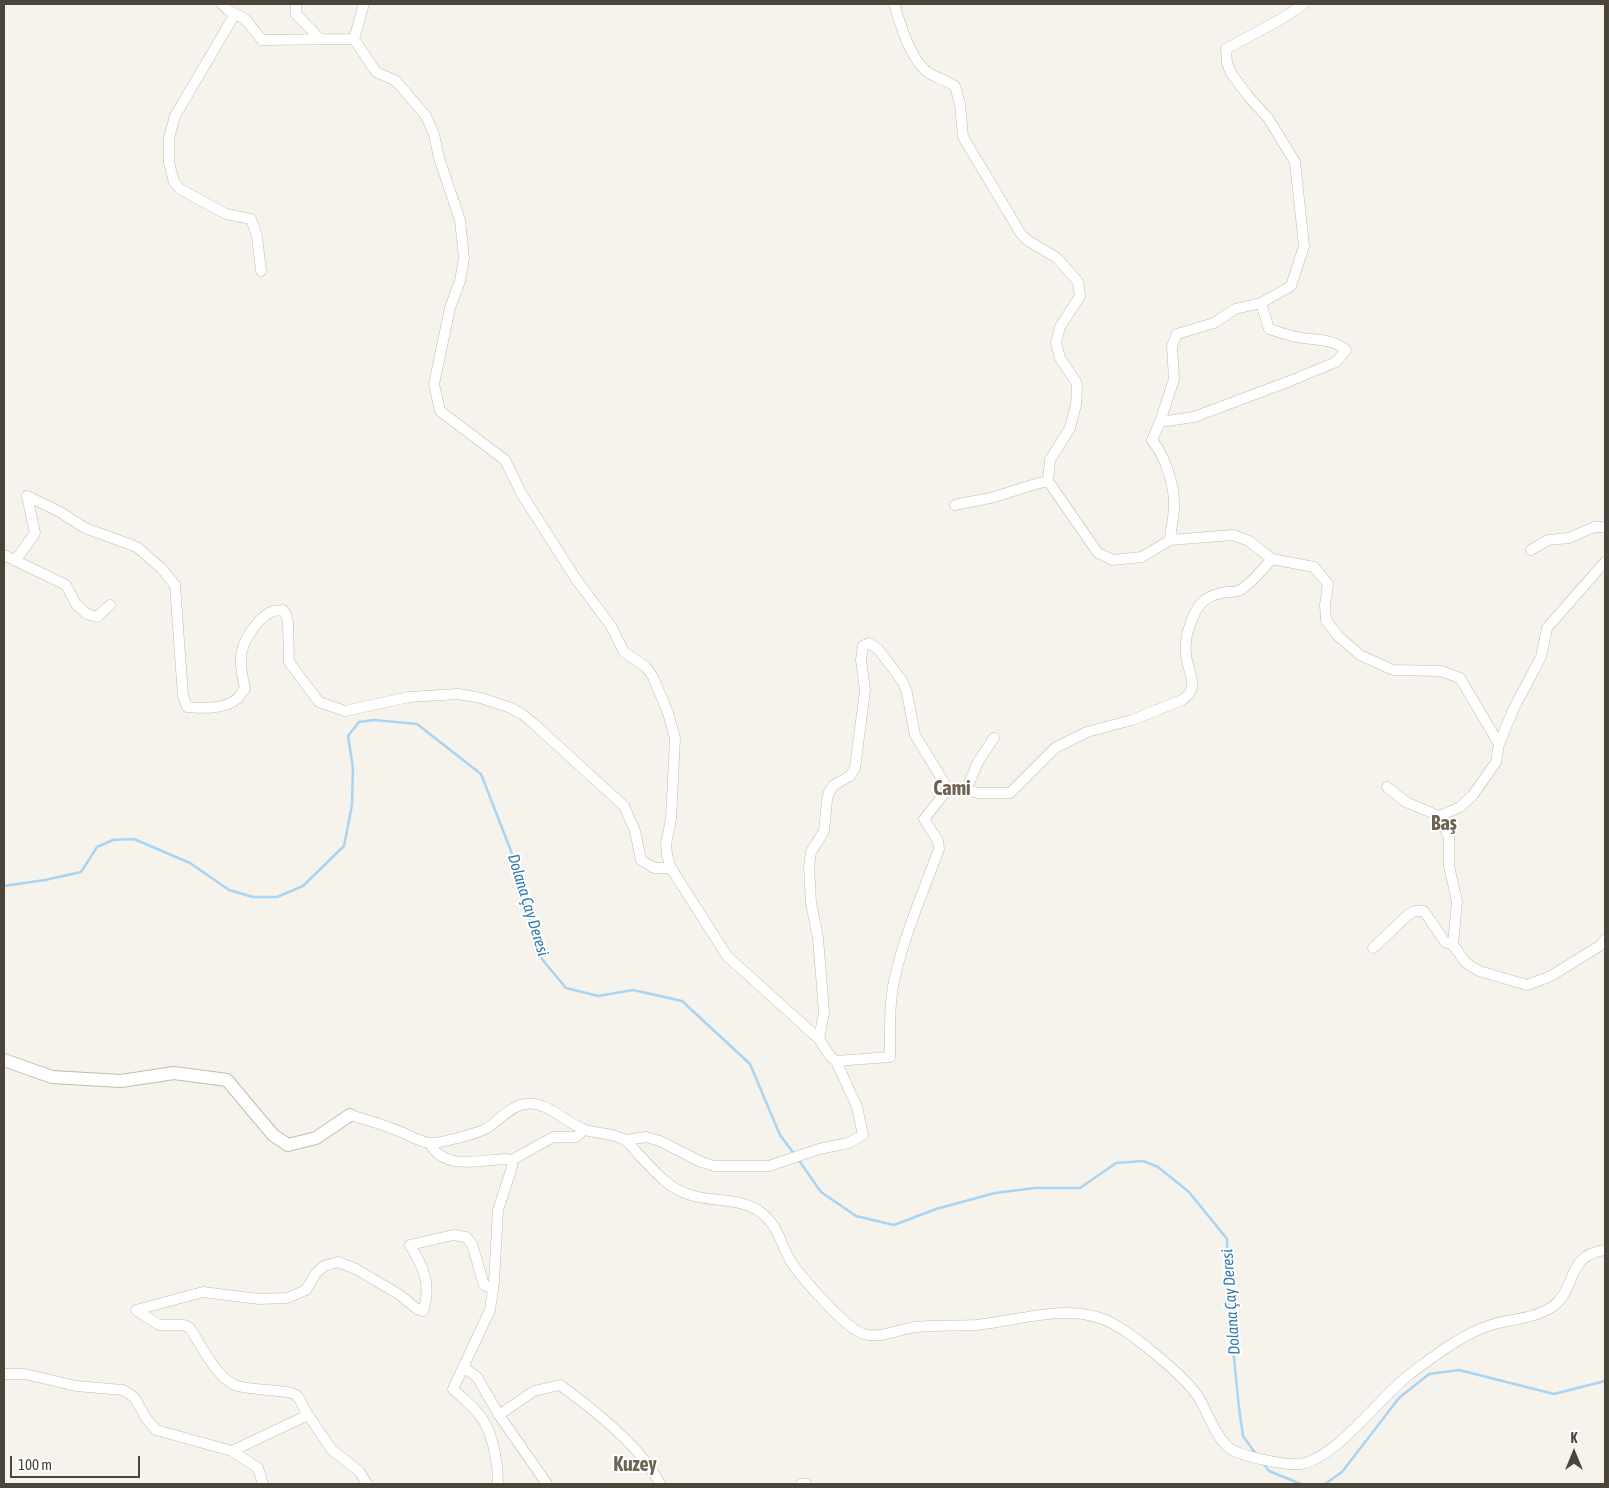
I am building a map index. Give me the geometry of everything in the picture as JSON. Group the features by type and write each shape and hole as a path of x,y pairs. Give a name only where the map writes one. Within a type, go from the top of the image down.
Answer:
{"street":[{"path":"222,4 244,19 262,40 354,39"},
{"path":"296,4 296,14 320,39"},
{"path":"364,4 354,39 376,72 396,80 426,116 434,134 439,158 460,220 464,258 460,281 450,308 434,384 440,411 505,460 521,493 576,579 611,626 624,652 646,667 653,676 668,713 675,738 671,818 666,844 671,868 726,956 819,1039 830,1056 836,1061 857,1107 862,1135 848,1143 769,1166 714,1166 699,1161 660,1141 646,1137 626,1140"},
{"path":"894,4 904,38 918,62 929,73 947,80 955,86 960,104 964,137 1021,234 1027,240 1057,258 1078,282 1080,296 1060,327 1056,343 1060,358 1076,382 1076,405 1070,428 1050,460 1048,481 1098,553 1113,560 1142,557 1170,540 1233,535 1250,540 1272,559 1314,567 1328,584 1325,605 1326,620 1338,636 1360,654 1393,670 1441,671 1460,678 1499,744"},
{"path":"1170,540 1174,507 1170,474 1161,452 1152,440 1174,379 1172,346 1177,334 1214,322 1235,309 1261,303 1292,286 1304,246 1295,162 1268,118 1231,73 1227,63 1226,49 1283,18 1304,4"},
{"path":"235,14 175,116 169,138 169,163 174,182 180,189 226,214 251,219 257,236 261,271"},
{"path":"1160,422 1194,417 1298,378 1336,362 1346,350 1328,340 1293,336 1269,329 1261,303"},
{"path":"955,505 992,498 1018,488 1048,481"},
{"path":"15,561 35,533 27,496 60,512 85,528 137,547 162,569 175,585 183,696 187,706 204,708 224,705 238,698 244,688 240,658 247,636 271,612 283,610 288,622 289,662 319,702 346,711 409,697 458,694 481,698 511,708 533,723 624,806 636,832 641,860 654,868 671,868"},
{"path":"1531,550 1548,540 1569,538 1594,527 1605,527"},
{"path":"4,556 66,585 76,604 87,614 97,617 110,605"},
{"path":"948,789 966,790 978,794 1010,794 1054,748 1087,732 1132,720 1188,696 1191,693 1192,682 1186,656 1186,641 1190,624 1201,602 1210,595 1241,590 1272,559"},
{"path":"1439,816 1460,807 1473,795 1496,762 1499,744 1513,710 1541,657 1547,628 1605,562"},
{"path":"819,1039 824,1012 818,938 811,903 809,866 811,852 824,831 829,792 834,785 850,776 855,768 866,690 861,660 862,646 870,644 878,649 903,682 908,693 914,735 948,789"},
{"path":"966,790 978,762 994,738"},
{"path":"1387,787 1406,802 1439,816 1449,837 1449,866 1457,901 1453,946"},
{"path":"836,1061 890,1057 889,1016 894,981 910,927 939,849 938,840 924,819 948,789"},
{"path":"1373,948 1408,915 1417,910 1424,911 1445,942 1453,946 1466,964 1479,971 1527,985 1551,976 1601,945 1605,939"},
{"path":"4,1060 52,1077 121,1081 174,1073 227,1080 274,1134 288,1145 316,1138 350,1115 378,1123 430,1144 482,1132 518,1106 528,1103 542,1106 584,1130 614,1135 626,1140 662,1180 682,1193 704,1199 744,1203 754,1207 765,1215 776,1228 790,1260 801,1275 846,1323 861,1334 881,1336 892,1331 915,1327 978,1325 1058,1313 1077,1313 1097,1317 1114,1323 1188,1383 1199,1397 1218,1433 1229,1448 1252,1457 1295,1465 1312,1462 1324,1454 1353,1429 1406,1377 1464,1336 1492,1325 1550,1309 1560,1300 1579,1262 1586,1254 1605,1250"},
{"path":"430,1144 433,1150 446,1159 456,1162 512,1160 553,1137 576,1137 584,1130"},
{"path":"498,1484 498,1465 483,1419 453,1389 490,1310 498,1210 512,1167 512,1160"},
{"path":"367,1484 360,1470 332,1450 320,1436 296,1396 289,1392 256,1390 235,1385 226,1380 217,1370 190,1328 184,1325 159,1325 136,1310 202,1292 258,1299 287,1298 306,1290 316,1273 324,1266 338,1262 356,1269 423,1311 426,1277 422,1265 410,1245 454,1235 466,1237 472,1244 484,1285 492,1288"},
{"path":"463,1367 477,1376 499,1415 547,1484"},
{"path":"4,1374 24,1374 76,1386 123,1390 134,1397 146,1418 156,1430 232,1451 258,1468 263,1484"},
{"path":"499,1415 534,1391 560,1385 591,1407 633,1446 655,1473 660,1484"},
{"path":"232,1451 308,1415"}],"waterway":[{"name":"Dolana Çay Deresi","path":"4,886 81,872 97,847 113,840 134,839 190,863 229,890 253,897 277,897 303,886 344,846 352,805 353,768 348,736 359,722 374,720 417,724 481,774 511,851 541,958 566,988 598,996 633,990 682,1001 750,1064 780,1135 795,1155"},
{"name":"Dolana Çay Deresi","path":"798,1159 821,1192 856,1216 894,1225 936,1209 995,1193 1035,1188 1080,1188 1116,1163 1143,1161 1158,1167 1189,1192 1227,1239 1228,1298 1239,1408 1243,1436 1256,1454"},
{"name":"Dolana Çay Deresi","path":"1325,1484 1342,1472 1399,1398 1429,1374 1459,1370 1554,1394 1605,1381"},
{"name":"Dolana Çay Deresi","path":"1262,1462 1269,1471 1301,1484"}],"district":[{"name":"Cami","path":"952,789"},
{"name":"Baş","path":"1444,824"},
{"name":"Kuzey","path":"635,1465"}]}
